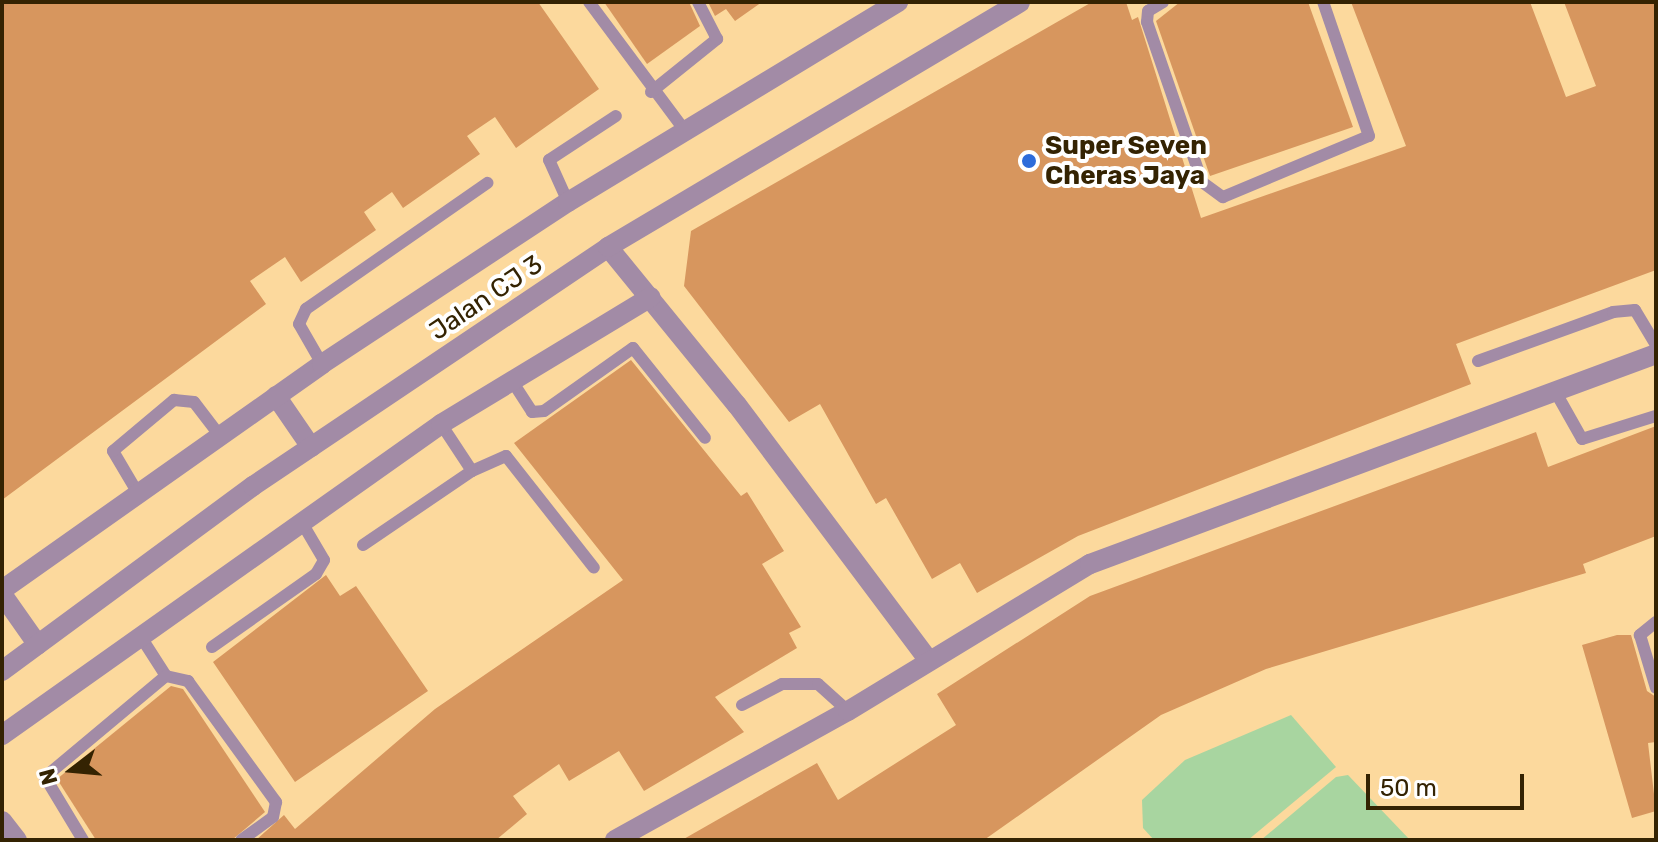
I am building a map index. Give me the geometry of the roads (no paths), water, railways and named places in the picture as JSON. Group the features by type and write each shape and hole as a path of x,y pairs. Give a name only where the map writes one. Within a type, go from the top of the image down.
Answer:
{"street":[{"name":"Jalan CJ 3","path":"2,592 322,364 568,202 898,2"},
{"name":"Jalan CJ 3","path":"2,671 311,447 608,247 1020,2"},
{"path":"608,247 651,297 929,661"},
{"path":"2,735 441,424 651,297"},
{"path":"615,840 848,711 1090,564 1656,354"},
{"path":"276,396 311,447"},
{"path":"2,592 38,645"},
{"path":"2,821 17,840"}],"lane":[{"path":"589,2 651,92 686,132"},
{"path":"651,92 717,39 698,2"},
{"path":"1163,2 1148,11 1147,22 1202,182 1223,197 1369,136 1323,2"},
{"path":"568,202 549,160 616,116"},
{"path":"322,364 299,324 306,309 487,183"},
{"path":"1478,361 1613,312 1635,310 1656,345"},
{"path":"512,381 532,412 544,411 633,348 705,438"},
{"path":"1555,391 1582,439 1656,416"},
{"path":"139,495 113,451 174,400 194,402 220,436"},
{"path":"441,424 472,471"},
{"path":"363,545 472,471 506,456 594,568"},
{"path":"212,647 316,574 324,560 301,521"},
{"path":"1656,622 1640,635 1656,688"},
{"path":"141,637 166,676 188,681 276,802 273,817 241,840"},
{"path":"83,840 45,777 166,676"},
{"path":"742,705 782,684 818,684 848,711"}],"place":[{"name":"Super Seven Cheras Jaya","path":"1029,161"}]}
